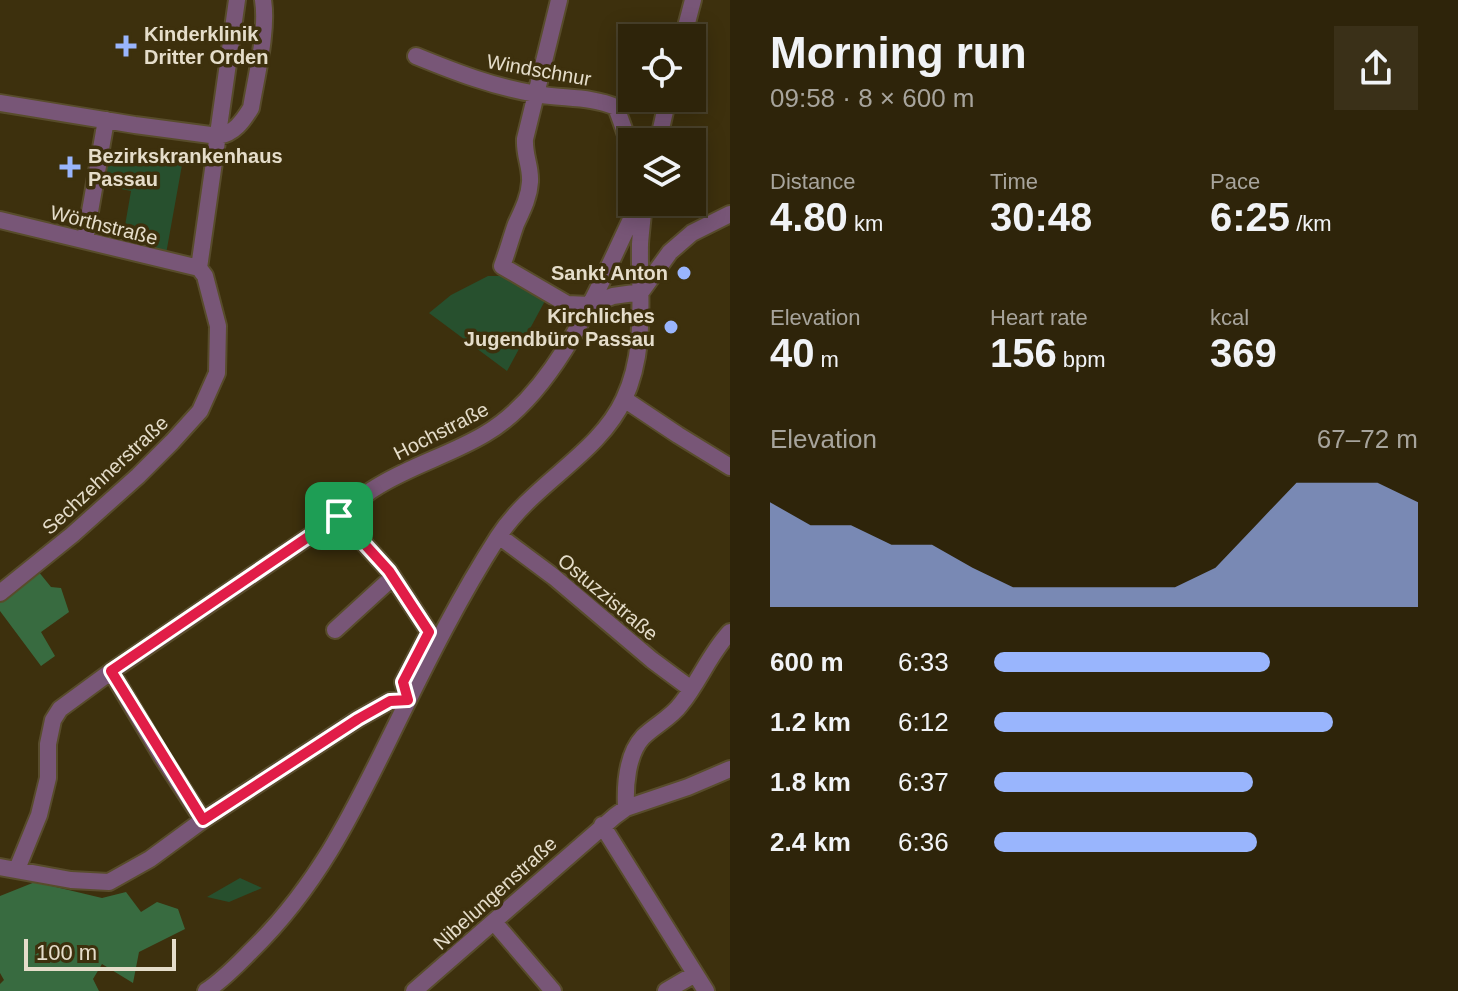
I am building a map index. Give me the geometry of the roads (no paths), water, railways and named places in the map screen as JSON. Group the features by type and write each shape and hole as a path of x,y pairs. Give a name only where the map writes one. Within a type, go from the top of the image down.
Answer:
{"street":[{"name":"Sechzehnerstraße","path":"0,593 72,535 172,442 200,411 217,373 218,326 205,276 199,268 237,0"},
{"path":"0,103 226,135 236,128 251,108 263,27 263,0"},
{"path":"559,0 525,139 524,153 530,184 502,266 567,304 590,305 613,296 641,292 670,252 692,233 730,214"},
{"path":"687,24 693,0"},
{"name":"Windschnur","path":"416,56 466,77 535,94 603,101 616,107 624,128"},
{"path":"85,240 106,120"},
{"name":"Hochstraße","path":"8,868 39,815 48,778 48,744 53,720 60,709 339,516 373,488 487,433 508,418 531,396 551,370 590,305 633,216"},
{"path":"206,991 265,937 308,886 345,826 468,589 511,519 615,417 636,368 641,324 643,216"},
{"name":"Wörthstraße","path":"0,220 199,268"},
{"path":"640,244 670,252"},
{"path":"624,399 730,467"},
{"path":"339,516 393,577 429,632 403,682 408,700"},
{"name":"Ostuzzistraße","path":"499,536 691,689"},
{"path":"335,630 393,577"},
{"path":"626,808 625,795 634,751 642,739 680,706 730,632"},
{"path":"111,671 203,820"},
{"path":"8,868 71,880 109,882 150,859 203,820 358,719 390,701 408,700"},
{"name":"Nibelungenstraße","path":"414,991 602,825 626,808 730,769"},
{"path":"602,825 706,991"},
{"path":"494,922 553,990"},
{"path":"666,991 695,974"}],"place":[{"name":"Kinderklinik Dritter Orden","path":"126,46"},
{"name":"Bezirkskrankenhaus Passau","path":"70,167"},
{"name":"Sankt Anton","path":"684,273"},
{"name":"Kirchliches Jugendbüro Passau","path":"671,327"}]}
